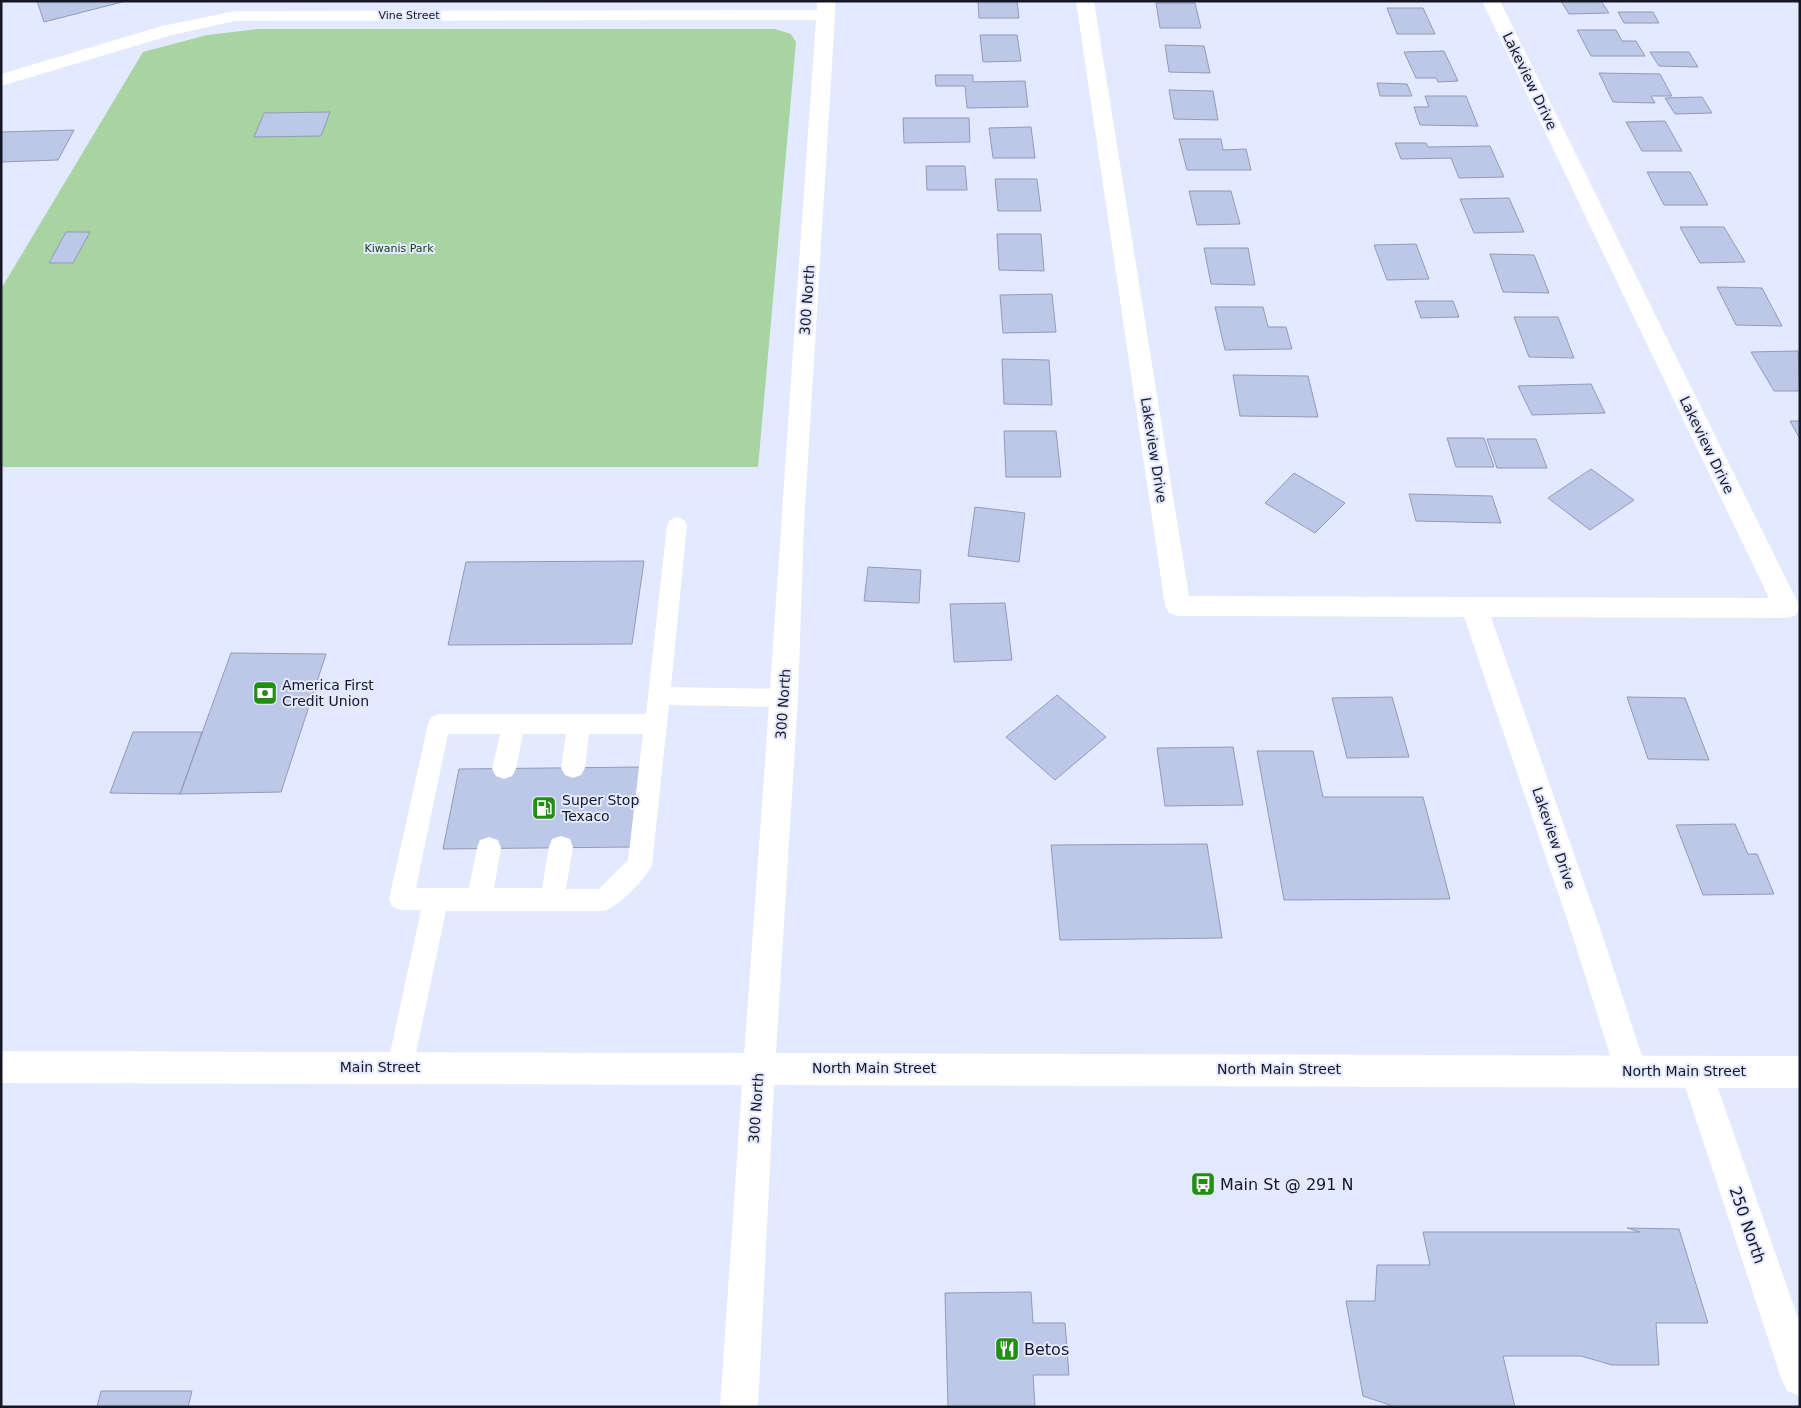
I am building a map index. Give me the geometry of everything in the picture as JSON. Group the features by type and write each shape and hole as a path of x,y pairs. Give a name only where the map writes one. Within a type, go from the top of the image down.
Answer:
{"street":[{"name":"Lakeview Drive","path":"1085,1 1178,606 1787,608 1491,1"},
{"name":"Vine Street","path":"1,80 168,30 235,16 826,8"},
{"name":"300 North","path":"739,1407 759,1068 784,698 792,524 826,8"},
{"name":"Lakeview Drive","path":"1474,607 1587,934 1631,1071"},
{"name":"Main Street","path":"1,1067 759,1068"},
{"name":"North Main Street","path":"759,1068 1800,1072"},
{"name":"250 North","path":"1696,1072 1800,1378"}],"lane":[{"path":"656,724 439,724 401,899 604,900 640,865 656,724 677,524"},
{"path":"659,696 784,698"},
{"path":"504,769 513,724"},
{"path":"573,768 579,724"},
{"path":"552,900 561,847"},
{"path":"478,900 489,848"},
{"path":"400,1067 436,899"}],"green space":[{"name":"Kiwanis Park","path":"258,29 775,29 791,34 796,42 758,467 1,467 1,289 143,52 207,35"}],"building":[{"path":"37,1 126,1 44,22"},
{"path":"978,1 1017,1 1019,18 979,18"},
{"path":"1561,1 1601,1 1609,13 1569,14"},
{"path":"1156,3 1195,3 1201,28 1160,28"},
{"path":"1387,8 1423,8 1435,34 1397,34"},
{"path":"1618,12 1653,12 1659,23 1624,23"},
{"path":"1577,30 1616,30 1622,41 1636,41 1645,56 1591,56"},
{"path":"980,35 1017,35 1021,61 983,62"},
{"path":"1165,45 1204,46 1210,73 1169,72"},
{"path":"1444,51 1458,81 1438,82 1436,78 1416,78 1404,52"},
{"path":"1650,52 1689,52 1698,67 1659,66"},
{"path":"1599,73 1660,74 1672,96 1651,96 1655,103 1613,102"},
{"path":"935,75 973,75 973,82 1025,81 1028,107 967,108 965,86 936,86"},
{"path":"1377,83 1407,84 1412,96 1380,96"},
{"path":"1169,90 1213,91 1218,120 1174,119"},
{"path":"1425,96 1466,96 1478,126 1420,125 1414,107 1429,107"},
{"path":"1702,97 1712,113 1675,114 1665,98"},
{"path":"330,112 321,136 254,137 264,113"},
{"path":"903,118 969,118 970,142 904,143"},
{"path":"1665,121 1682,151 1642,151 1626,122"},
{"path":"1031,127 1035,158 993,158 989,128"},
{"path":"74,130 58,160 1,162 1,132"},
{"path":"1179,139 1221,139 1223,150 1246,149 1251,170 1187,170"},
{"path":"1395,143 1426,143 1428,147 1490,146 1504,177 1459,178 1451,158 1401,159"},
{"path":"926,166 965,166 967,190 927,190"},
{"path":"1647,172 1690,172 1708,205 1664,205"},
{"path":"995,179 1037,179 1041,211 998,211"},
{"path":"1189,191 1231,191 1240,224 1197,225"},
{"path":"1509,198 1524,232 1474,233 1460,199"},
{"path":"1680,227 1724,227 1745,262 1700,263"},
{"path":"66,232 90,232 73,263 49,263"},
{"path":"997,234 1041,234 1044,271 999,270"},
{"path":"1416,244 1429,279 1387,280 1374,245"},
{"path":"1204,248 1248,248 1255,285 1211,284"},
{"path":"1490,254 1534,255 1549,293 1503,292"},
{"path":"1717,287 1762,288 1782,326 1736,325"},
{"path":"1052,294 1056,332 1003,333 1000,295"},
{"path":"1415,301 1453,301 1459,317 1421,318"},
{"path":"1215,307 1263,307 1268,327 1286,327 1292,349 1225,350"},
{"path":"1514,317 1558,317 1574,358 1529,357"},
{"path":"1798,351 1800,391 1774,391 1751,352"},
{"path":"1002,359 1049,360 1052,405 1004,404"},
{"path":"1233,375 1308,376 1318,417 1240,416"},
{"path":"1591,384 1605,413 1532,415 1518,386"},
{"path":"1790,421 1800,421 1800,439"},
{"path":"1004,431 1056,431 1061,477 1006,477"},
{"path":"1447,438 1484,438 1494,467 1456,467"},
{"path":"1487,439 1536,439 1547,468 1497,468"},
{"path":"1591,469 1634,500 1590,530 1548,498"},
{"path":"1294,473 1345,503 1315,533 1265,503"},
{"path":"1409,494 1492,496 1501,523 1416,521"},
{"path":"975,507 1025,513 1019,562 968,556"},
{"path":"644,561 632,644 448,645 466,562"},
{"path":"868,567 921,570 919,603 864,601"},
{"path":"1005,603 1012,660 954,662 950,604"},
{"name":"America First Credit Union","path":"231,653 326,654 281,792 180,794"},
{"path":"1057,695 1106,737 1055,780 1006,737"},
{"path":"1392,697 1409,757 1347,758 1332,698"},
{"path":"1627,697 1685,698 1709,760 1648,759"},
{"path":"133,732 202,732 180,794 110,793"},
{"path":"1233,747 1243,805 1165,806 1157,748"},
{"path":"1257,751 1313,751 1323,797 1423,797 1450,899 1284,900"},
{"name":"Super Stop Texaco","path":"642,767 632,847 443,849 459,769"},
{"path":"1735,824 1748,854 1757,854 1774,894 1703,895 1676,825"},
{"path":"1207,844 1222,938 1060,940 1051,845"},
{"path":"1627,1228 1679,1229 1708,1323 1656,1323 1659,1365 1612,1365 1581,1356 1503,1356 1515,1407 1396,1407 1363,1396 1346,1301 1375,1301 1377,1265 1430,1265 1423,1232 1640,1232"},
{"name":"Betos","path":"1031,1292 1033,1323 1065,1323 1069,1375 1033,1375 1035,1407 948,1407 945,1293"},
{"path":"101,1391 192,1391 188,1407 97,1407"}],"place":[{"name":"America First Credit Union","path":"265,693"},
{"name":"Super Stop Texaco","path":"544,808"},
{"name":"Main St @ 291 N","path":"1203,1184"},
{"name":"Betos","path":"1007,1349"}]}
